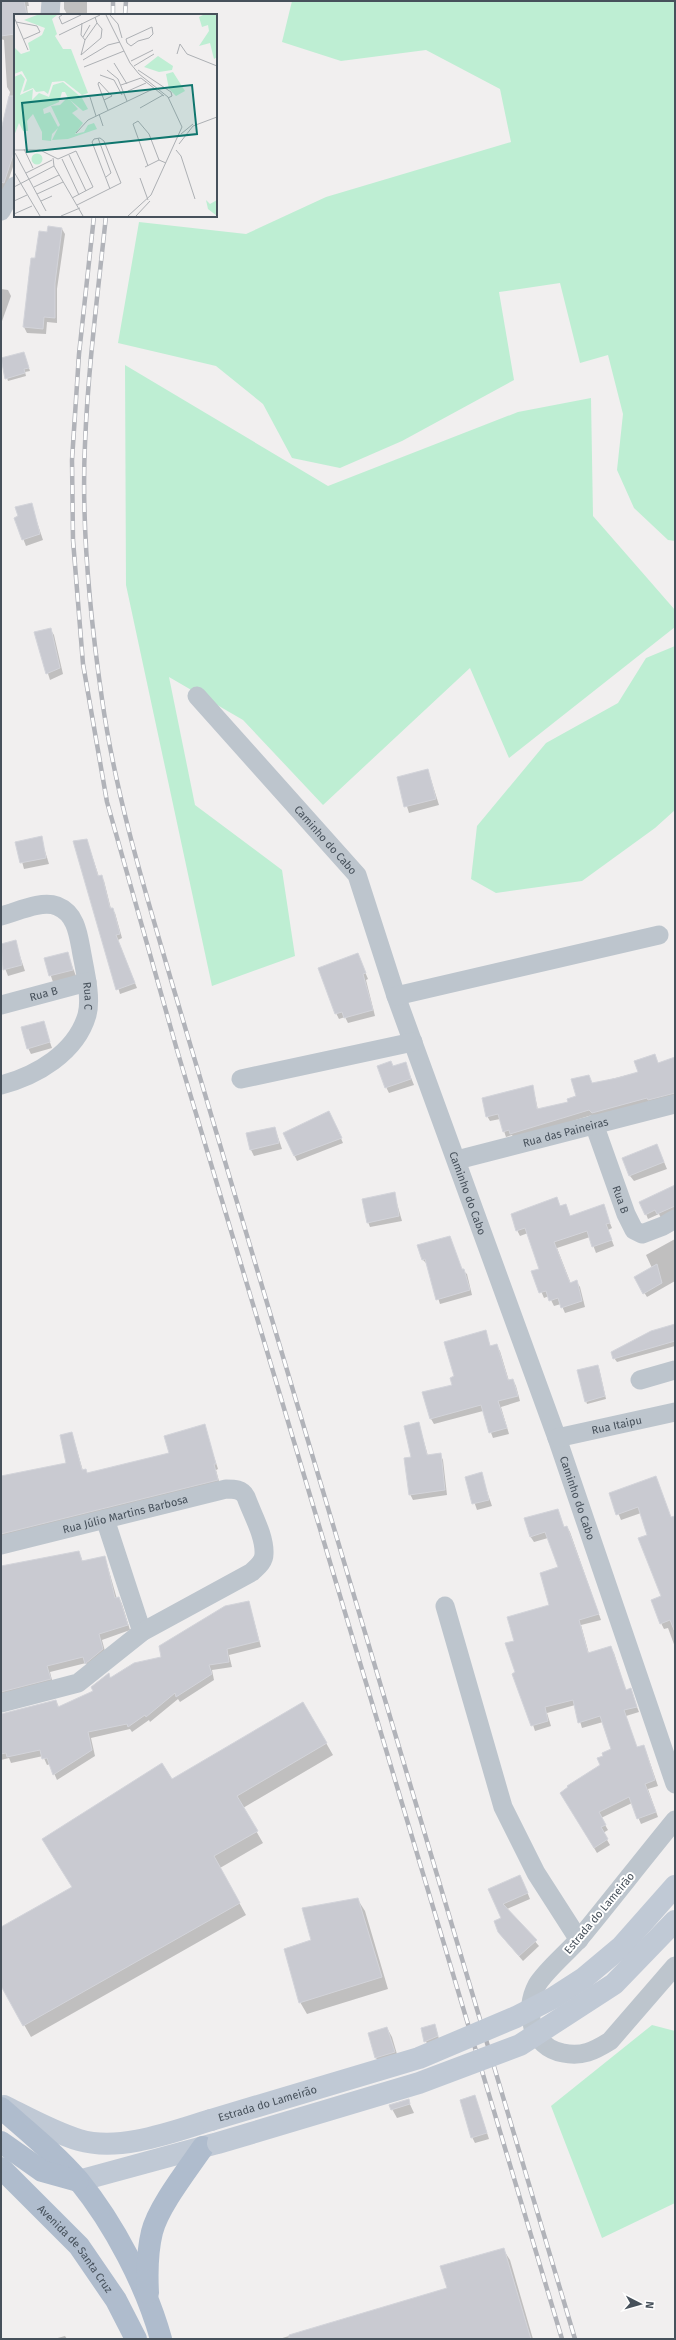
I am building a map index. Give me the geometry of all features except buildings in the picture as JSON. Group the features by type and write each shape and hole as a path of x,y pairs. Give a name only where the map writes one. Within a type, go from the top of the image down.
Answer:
{"main road":[{"name":"Estrada do Lameirão","path":"1,2105 64,2135 81,2141 117,2143 146,2139 419,2058 523,2014 553,1998 584,1978 621,1947 675,1886"},
{"path":"1,2142 42,2171 78,2181 210,2145 419,2083 520,2044 614,1984 675,1921"},
{"path":"1,2108 47,2148 78,2181 126,2254 148,2301 161,2339"},
{"path":"148,2301 147,2268 152,2231 161,2212 210,2145"},
{"name":"Avenida de Santa Cruz","path":"1,2168 46,2211 79,2246 116,2300 136,2339"}],"street":[{"path":"50,14 51,1"},
{"path":"1,211 14,188"},
{"name":"Caminho do Cabo","path":"197,696 357,875 396,996 457,1160 667,1741 675,1784"},
{"name":"Rua C","path":"1,916 46,904 65,910 72,918 78,929 87,982 87,1014 74,1039 43,1069 1,1085"},
{"path":"396,996 659,935"},
{"name":"Rua B","path":"1,1005 87,982"},
{"path":"241,1079 413,1042"},
{"name":"Rua das Paineiras","path":"457,1160 675,1104"},
{"name":"Rua B","path":"594,1124 626,1214 634,1230 642,1234 663,1226 675,1219"},
{"path":"640,1380 675,1370"},
{"name":"Rua Itaipu","path":"557,1438 675,1412"},
{"name":"Rua Júlio Martins Barbosa","path":"1,1545 226,1490 240,1491 246,1497 261,1538 264,1555 261,1564 252,1572 142,1632"},
{"path":"1,1703 78,1683 142,1632 105,1519"},
{"path":"445,1606 503,1807 536,1873 579,1940"},
{"name":"Estrada do Lameirão","path":"675,1820 579,1940 537,1984 532,2000 530,2016 538,2039 556,2052 575,2056 588,2054 610,2041 675,1966"}],"green space":[{"path":"292,1 675,1 675,541 668,540 634,508 617,470 623,414 608,355 580,363 560,283 499,292 514,380 402,441 340,468 292,458 263,404 216,366 118,343 139,222 246,234 326,197 511,142 500,89 426,50 341,61 282,42"},
{"path":"125,365 328,486 518,412 591,398 593,516 675,610 675,627 509,758 470,668 323,805 243,720 169,677 195,805 282,870 295,956 212,986 126,585"},
{"path":"675,646 675,810 655,828 582,881 496,893 471,879 477,826 546,743 618,703 646,658"},
{"path":"652,2025 675,2031 675,2203 602,2238 551,2106"}],"railway":[{"path":"113,1 113,14"},
{"path":"125,14 126,1"},
{"path":"94,217 79,354 72,460 73,540 83,664 107,802 177,1050 562,2339"},
{"path":"106,217 88,387 84,508 90,604 102,699 115,773 133,846 174,990 575,2339"}]}
